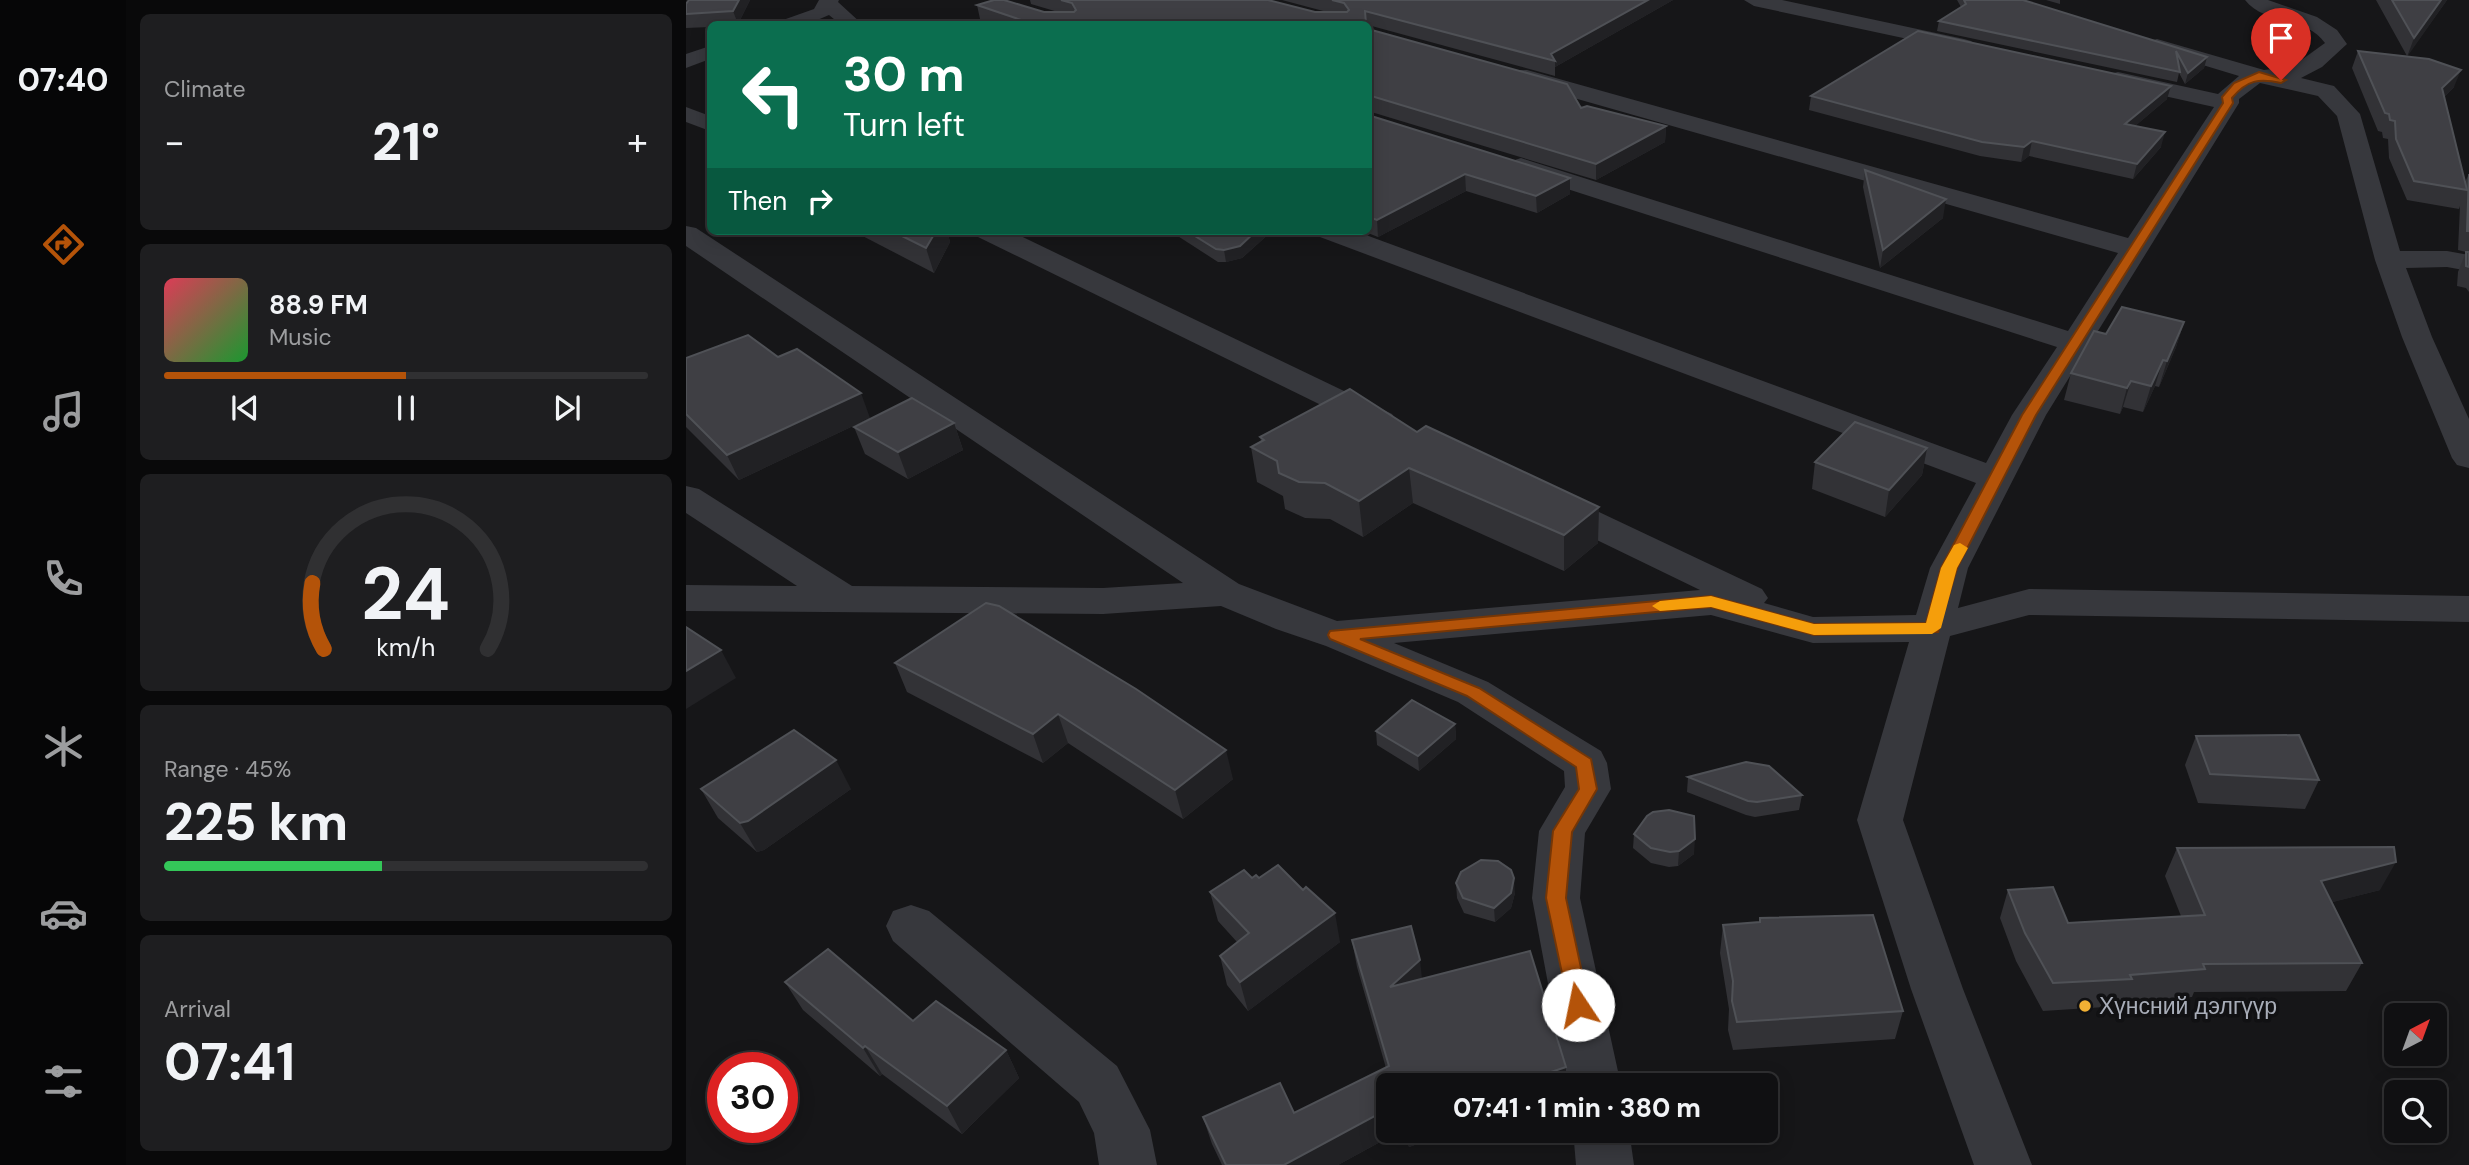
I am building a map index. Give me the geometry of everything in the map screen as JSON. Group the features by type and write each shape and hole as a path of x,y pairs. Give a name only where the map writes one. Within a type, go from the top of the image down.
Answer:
{"street":[{"path":"1754,0 1988,50"},
{"path":"2003,1165 1937,989 1880,820 1949,568 2029,415 2228,103 2227,97 2238,85 2259,75 2288,76 2301,71 2336,44 2332,35 2321,26 2253,1"},
{"path":"798,21 821,13 829,2 849,21"},
{"path":"2138,39 2259,75 2326,91 2348,114 2389,260 2417,337 2469,458"},
{"path":"686,62 707,53"},
{"path":"1501,70 2135,249"},
{"path":"2096,74 2228,103"},
{"path":"686,114 707,123"},
{"path":"1496,158 2075,343"},
{"path":"686,234 1225,593 1290,620 1336,635 1473,692 1585,763 1588,789 1562,831 1556,898 1592,1073"},
{"path":"996,235 1403,432"},
{"path":"1341,235 1996,479"},
{"path":"2389,260 2447,259 2469,263"},
{"path":"1527,492 1814,630"},
{"path":"686,497 847,601"},
{"path":"686,598 1103,601 1225,593"},
{"path":"1336,635 1711,601 1814,630 1932,628 2029,602 2469,609"},
{"path":"911,926 1098,1084 1122,1130 1128,1165"},
{"path":"1602,1143 1605,1165"}],"building":[{"path":"689,0 739,0 733,11 686,14"},
{"path":"1004,0 1044,12 1074,12 1076,10 1072,3 1061,0 1268,0 1315,12 1347,12 1349,10 1344,3 1332,0 1648,0 1551,54 1555,61 1365,11 1366,21 1024,21 977,5"},
{"path":"1964,0 2023,0 2207,57 2188,73 2176,51 2180,72 1939,21 1966,4"},
{"path":"2392,0 2441,0 2414,38"},
{"path":"1372,30 1567,84 1581,108 1587,106 1666,126 1596,164 1372,96"},
{"path":"1918,31 2171,86 2125,124 2165,132 2137,164 2032,141 2024,147 1982,142 1811,96"},
{"path":"2358,51 2429,59 2461,70 2442,88 2467,190 2414,181 2396,139 2395,121 2390,120 2389,114 2385,113"},
{"path":"1372,116 1570,178 1536,196 1465,174 1377,220 1372,218"},
{"path":"1865,170 1946,199 1883,250"},
{"path":"2469,174 2469,231 2467,231"},
{"path":"900,235 934,235 926,248"},
{"path":"1193,235 1252,235 1240,246 1216,249"},
{"path":"2466,252 2469,252 2469,267 2466,266"},
{"path":"2122,307 2184,322 2167,361 2163,360 2151,386 2131,381 2127,388 2071,373 2094,331 2106,334"},
{"path":"748,335 778,357 797,349 861,393 727,455 686,414 686,358"},
{"path":"1350,389 1417,432 1426,426 1599,507 1564,535 1409,468 1359,501 1325,483 1299,482 1279,473 1277,461 1251,447 1264,440 1260,437"},
{"path":"912,398 954,423 898,452 854,427"},
{"path":"1855,422 1927,448 1889,490 1815,462"},
{"path":"986,603 999,606 1136,689 1226,750 1175,790 1058,714 1033,734 895,663"},
{"path":"686,627 721,650 686,671"},
{"path":"1412,700 1455,724 1418,756 1376,731"},
{"path":"794,730 836,760 748,821 740,823 701,789"},
{"path":"2299,735 2319,780 2210,774 2196,736"},
{"path":"1746,762 1769,766 1802,795 1748,801 1688,777"},
{"path":"1669,810 1694,816 1695,839 1679,851 1651,848 1634,834 1647,816 1653,812"},
{"path":"2394,847 2396,862 2321,881 2362,963 2203,964 2205,969 2130,975 2132,979 2053,983 2025,933 2008,890 2053,887 2068,923 2205,915 2177,848"},
{"path":"1481,860 1498,861 1511,870 1514,878 1511,893 1494,908 1463,898 1456,883 1461,872"},
{"path":"1278,865 1303,890 1306,887 1335,913 1240,982 1220,956 1249,933 1210,892 1244,870 1252,878 1256,875 1259,878"},
{"path":"1873,915 1903,1011 1737,1022 1723,925 1760,922 1760,918"},
{"path":"1411,926 1420,960 1390,987 1530,951 1566,1067 1548,1073 1376,1073 1376,1115 1284,1165 1226,1165 1203,1117 1280,1083 1294,1113 1389,1066 1352,940"},
{"path":"828,949 913,1021 936,1001 1006,1050 947,1106 865,1046 863,1048 785,982"}],"slow traffic":[{"path":"1660,606 1711,601 1814,630 1932,628 1949,568 1960,548"}],"place":[{"name":"Хүнсний дэлгүүр","path":"2085,1006"}],"route":[{"path":"1578,1005 1556,898 1562,831 1588,789 1585,763 1473,692 1336,635 1711,601 1814,630 1932,628 1949,568 2029,415 2228,103 2227,97 2238,85 2259,75 2281,80"}]}
